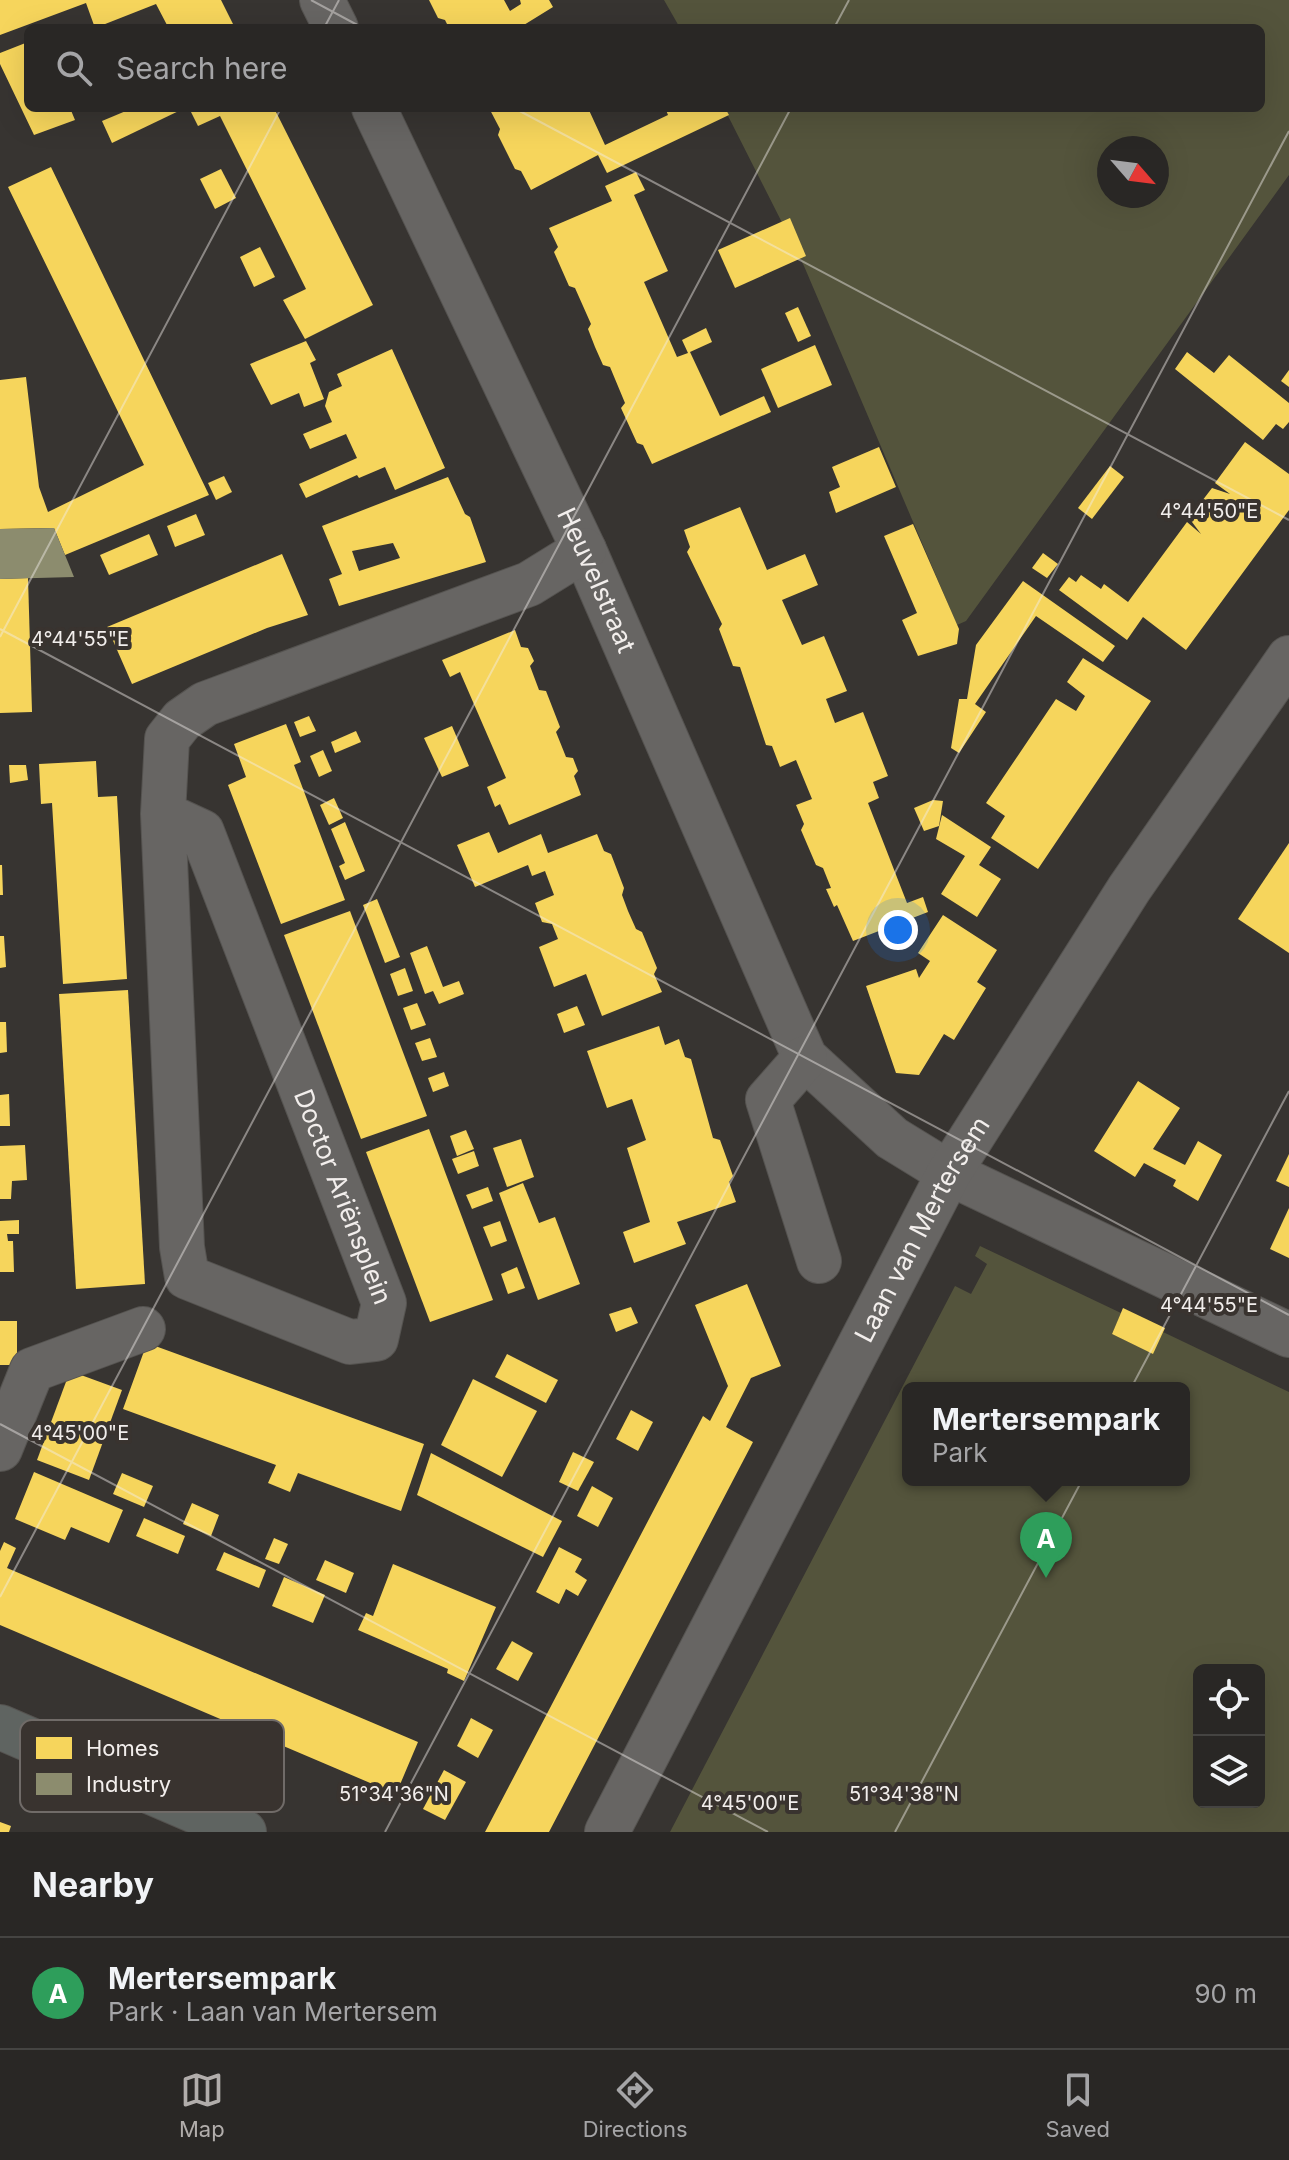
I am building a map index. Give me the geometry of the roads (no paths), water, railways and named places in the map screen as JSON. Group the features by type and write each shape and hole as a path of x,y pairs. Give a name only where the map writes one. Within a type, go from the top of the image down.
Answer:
{"street":[{"path":"322,0 334,24"},
{"name":"Heuvelstraat","path":"376,112 584,550 805,1058 892,1138 949,1173 1289,1335"},
{"name":"Doctor Ariënsplein","path":"163,814 202,832 384,1303 376,1339 350,1342 187,1277 182,1247 163,814 167,739 182,720 205,704 529,584 584,550"},
{"name":"Laan van Mertersem","path":"607,1832 949,1173 1129,889 1289,658"},
{"path":"805,1058 768,1100 819,1261"},
{"path":"0,1449 32,1370 143,1329"},
{"path":"0,1727 20,1736"},
{"path":"198,1812 244,1832"}],"place":[{"name":"Mertersempark","path":"1046,1578"}]}
